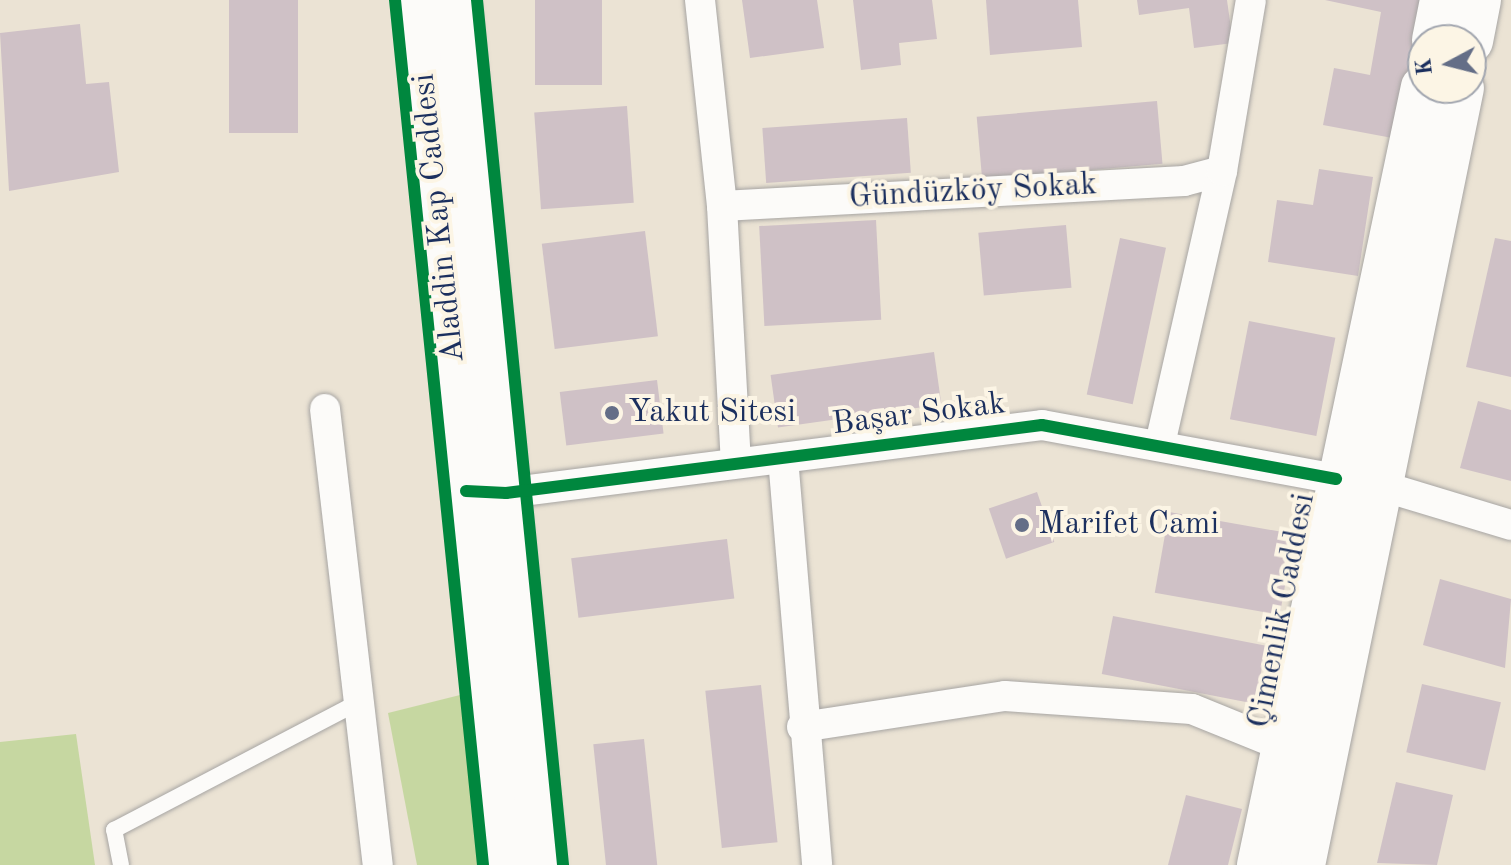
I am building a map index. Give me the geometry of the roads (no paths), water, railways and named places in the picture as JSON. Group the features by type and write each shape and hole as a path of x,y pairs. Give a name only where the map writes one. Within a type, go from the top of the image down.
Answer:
{"street":[{"name":"Aladdin Kap Caddesi","path":"419,0 486,492 543,865"},
{"name":"Aladdin Kap Caddesi","path":"457,0 505,865"},
{"path":"700,0 722,206 736,462"},
{"path":"1160,444 1222,171 1251,0"},
{"path":"1437,24 1442,0"},
{"path":"1474,24 1479,0"},
{"name":"Çimenlik Caddesi","path":"1259,865 1336,479 1419,104"},
{"path":"1303,865 1385,487 1459,104"},
{"name":"Gündüzköy Sokak","path":"722,206 1184,181 1222,171"},
{"path":"325,409 378,865"},
{"name":"Başar Sokak","path":"486,492 1042,425 1160,444 1336,479"},
{"path":"783,458 802,727 817,865"},
{"path":"1385,487 1511,525"},
{"path":"802,727 1005,696 1192,709 1283,746"}],"lane":[{"path":"121,865 114,830 359,702"}],"place":[{"name":"Yakut Sitesi","path":"612,413"},
{"name":"Marifet Cami","path":"1022,525"}]}
